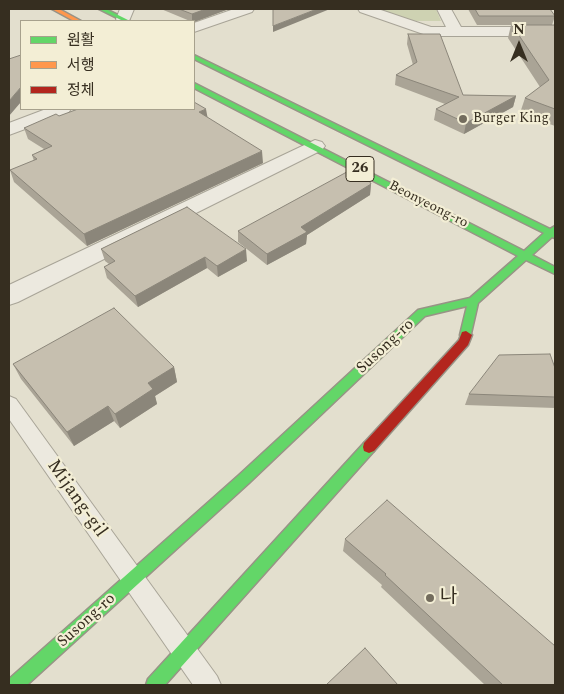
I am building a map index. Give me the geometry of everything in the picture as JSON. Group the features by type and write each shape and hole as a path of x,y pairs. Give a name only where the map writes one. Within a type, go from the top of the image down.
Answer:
{"main road":[{"path":"55,9 76,20"},
{"path":"102,9 126,16"},
{"name":"Beonyeong-ro","path":"195,58 260,91 554,232"},
{"name":"Beonyeong-ro","path":"195,86 555,271"},
{"path":"154,685 464,342 473,301 554,232"},
{"name":"Susong-ro","path":"15,685 138,587 422,313 473,301"}],"street":[{"path":"195,28 247,9"},
{"path":"365,9 429,31 555,32"},
{"path":"444,9 456,32"},
{"path":"9,129 59,110"},
{"path":"9,296 315,146"}],"lane":[{"name":"Mijang-gil","path":"9,404 138,587"},
{"path":"138,587 208,685"}],"green space":[{"path":"377,9 436,9 441,21 411,21"}],"building":[{"path":"179,9 206,9 192,14"},
{"path":"273,9 317,9 273,26"},
{"path":"475,9 550,9 555,16 479,16"},
{"path":"512,25 555,25 555,109 525,98 549,80"},
{"path":"408,34 440,34 463,95 516,96 466,123 436,109 459,97 396,75 417,62"},
{"path":"20,55 20,88 9,101 9,59"},
{"path":"195,103 206,109 199,112 262,151 84,234 10,170 37,159 32,155 52,146 24,128 56,114 59,116 75,110 195,110"},
{"path":"356,167 364,171 371,184 301,227 307,232 267,254 238,231"},
{"path":"187,207 246,249 217,266 205,257 135,296 104,267 115,261 101,249"},
{"path":"114,308 174,367 148,383 153,389 115,414 108,406 67,432 13,364"},
{"path":"550,354 555,368 555,397 469,394 499,355"},
{"name":"나","path":"387,500 555,646 555,685 503,685 386,574 345,539"},
{"path":"365,648 398,685 326,685"}],"traffic: fast":[{"path":"102,9 125,20"},
{"path":"195,57 555,235"},
{"path":"195,86 555,271"},
{"path":"473,301 555,229"},
{"path":"15,685 244,479 422,313 473,301 466,335"},
{"path":"154,685 369,447"}],"traffic: slow":[{"path":"55,9 76,20"}],"traffic: jam":[{"path":"369,447 464,342 466,335"}],"place":[{"name":"Burger King","path":"463,119"},
{"name":"나","path":"430,598"}]}
